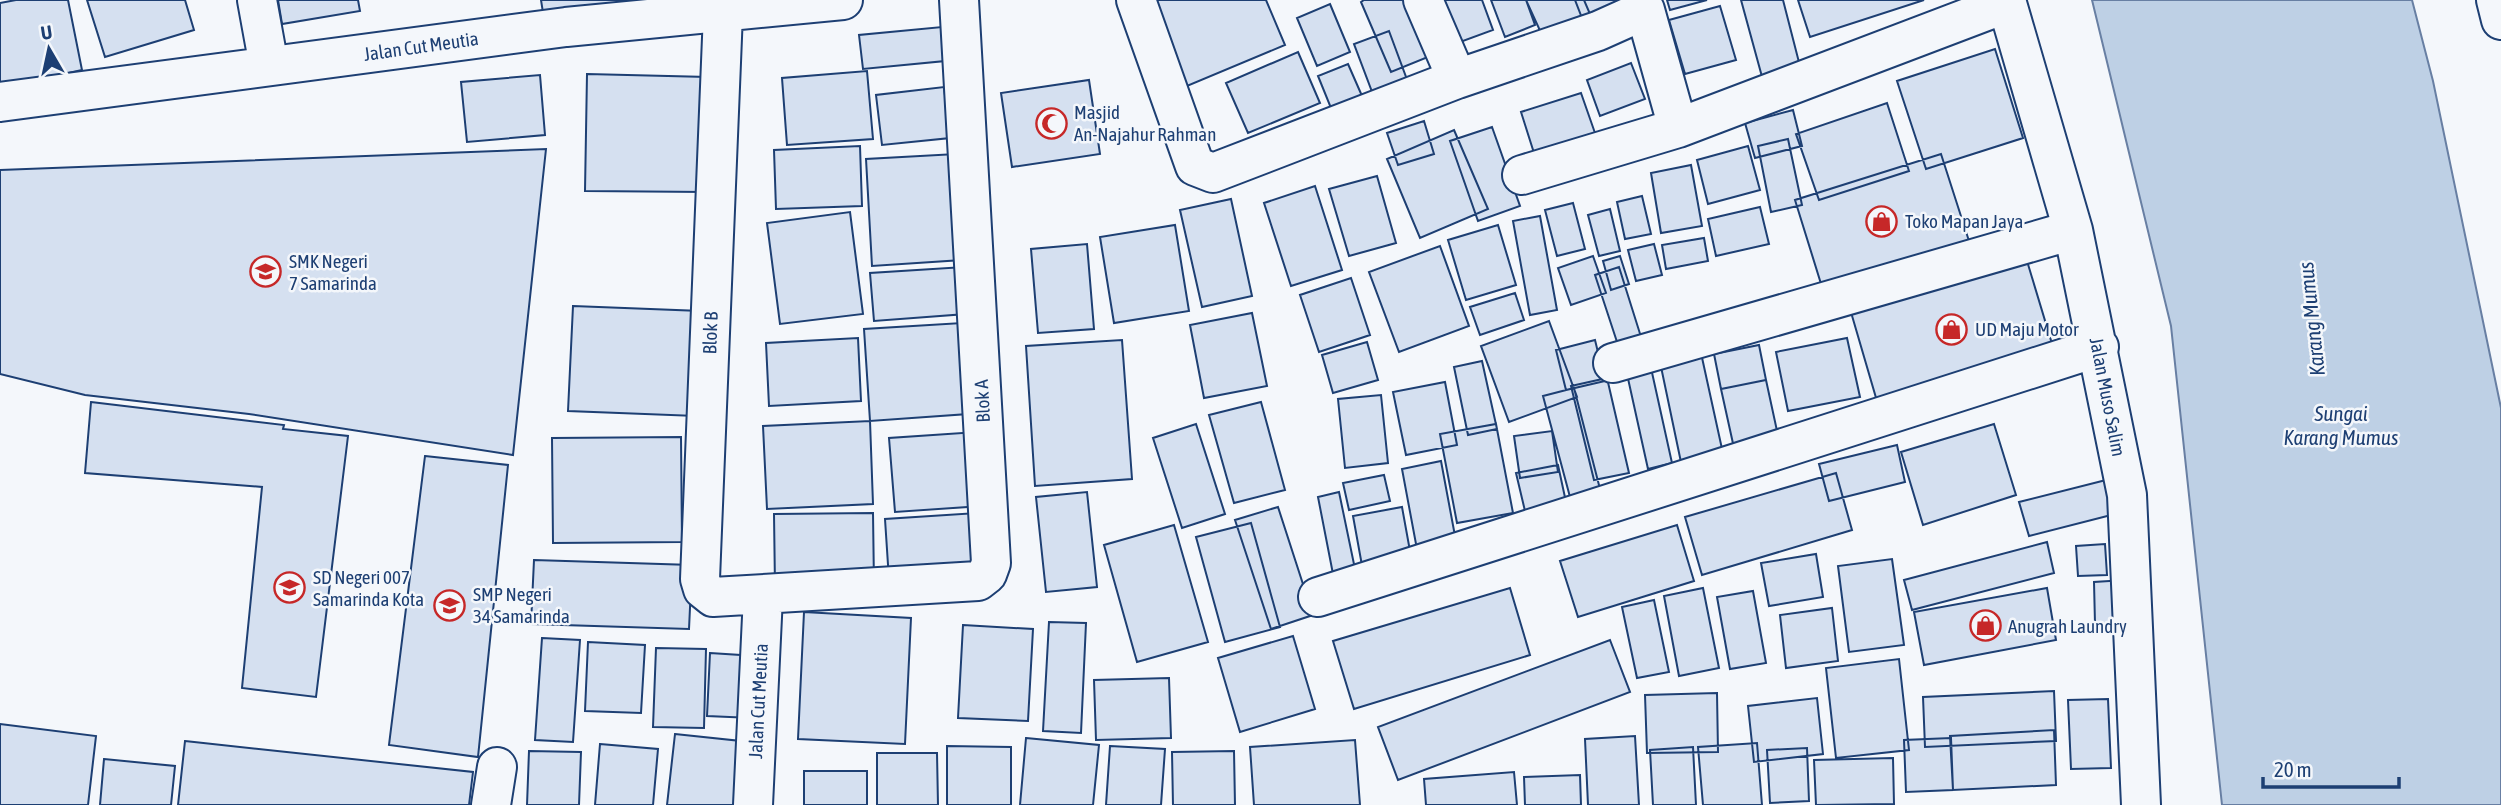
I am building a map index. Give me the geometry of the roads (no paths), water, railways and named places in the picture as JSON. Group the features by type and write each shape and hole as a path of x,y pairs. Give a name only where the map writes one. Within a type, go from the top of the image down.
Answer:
{"street":[{"path":"257,0 269,66"},
{"name":"Jalan Cut Meutia","path":"0,102 566,27 843,0"},
{"name":"Blok A","path":"763,596 978,581 987,574 991,563 959,0"},
{"path":"1136,0 1195,166 1213,173 1457,79 1598,31 1644,5 1678,128"},
{"path":"1423,0 1457,79"},
{"path":"2496,0 2501,20"},
{"path":"1522,175 1678,128 2007,2"},
{"name":"Jalan Muso Salim","path":"2007,2 2073,230 2099,347 2127,495 2141,805"},
{"name":"Blok B","path":"723,13 700,579 703,589 713,597 763,596"},
{"path":"1614,363 2073,230"},
{"path":"1318,597 2099,347"},
{"name":"Jalan Cut Meutia","path":"753,805 763,596"},
{"path":"491,805 497,766"}],"water":[{"name":"Sungai Karang Mumus","path":"2092,0 2412,0 2433,81 2501,408 2501,805 2222,805 2171,326"}],"place":[{"name":"Masjid An-Najahur Rahman","path":"1051,123"},
{"name":"Toko Mapan Jaya","path":"1882,221"},
{"name":"SMK Negeri 7 Samarinda","path":"266,272"},
{"name":"UD Maju Motor","path":"1952,329"},
{"name":"SD Negeri 007 Samarinda Kota","path":"290,588"},
{"name":"SMP Negeri 34 Samarinda","path":"450,605"},
{"name":"Anugrah Laundry","path":"1985,626"}],"water label":[{"name":"Karang Mumus","path":"2311,319"}]}
